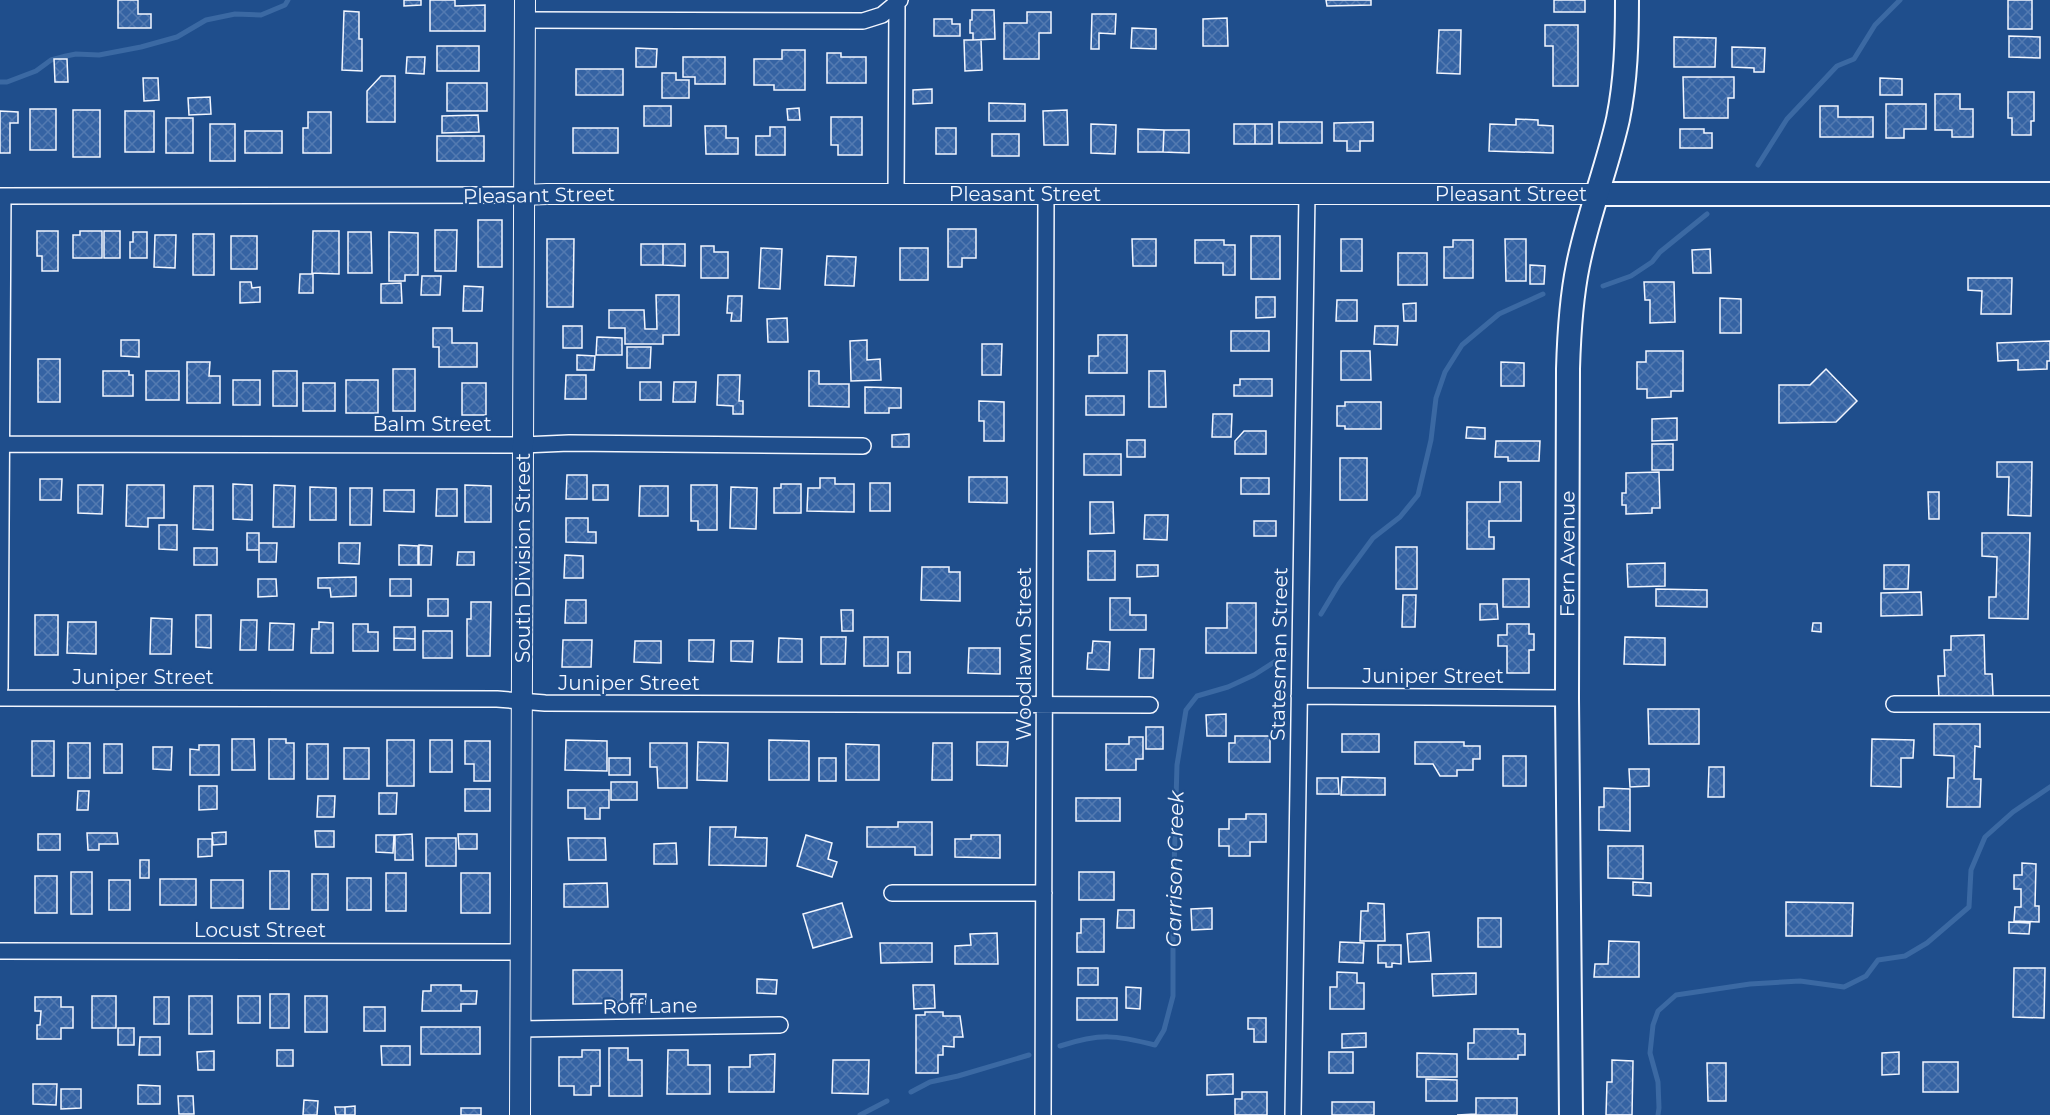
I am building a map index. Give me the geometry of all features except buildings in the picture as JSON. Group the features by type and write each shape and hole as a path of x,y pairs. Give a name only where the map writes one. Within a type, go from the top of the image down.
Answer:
{"main road":[{"name":"Fern Avenue","path":"1571,1115 1567,698 1569,332 1578,263 1620,106 1627,46 1627,0"},
{"name":"Pleasant Street","path":"1597,194 2050,194"}],"street":[{"path":"525,10 863,21 882,15 898,2"},
{"path":"896,193 898,2"},
{"name":"South Division Street","path":"519,1115 525,10"},
{"name":"Pleasant Street","path":"2,196 499,197 547,194 896,193 1597,194"},
{"name":"Woodlawn Street","path":"1043,1115 1046,193"},
{"name":"Statesman Street","path":"1293,1115 1307,193"},
{"path":"0,688 2,196"},
{"name":"Balm Street","path":"1,444 524,445 569,442 863,446"},
{"name":"Juniper Street","path":"1299,696 1567,698"},
{"name":"Juniper Street","path":"0,698 497,699 545,703 1150,705"},
{"path":"1894,705 2050,704"},
{"path":"892,893 1044,893"},
{"name":"Locust Street","path":"0,951 520,952"},
{"name":"Roff Lane","path":"520,1029 780,1025"}],"waterway":[{"path":"0,82 7,82 36,71 51,60 76,54 99,55 141,47 177,37 206,20 235,14 261,15 285,5 288,0"},
{"name":"Garrison Creek","path":"1758,165 1787,119 1837,66 1854,59 1875,25 1900,0"},
{"name":"Garrison Creek","path":"1603,286 1631,276 1652,262 1660,252 1707,214"},
{"name":"Garrison Creek","path":"1321,614 1339,584 1373,538 1400,517 1418,495 1431,440 1436,398 1445,372 1462,345 1499,314 1543,294"},
{"name":"Garrison Creek","path":"1060,1046 1098,1037 1118,1037 1155,1045 1164,1030 1173,996 1177,765 1186,710 1197,696 1228,687 1254,675 1287,654"},
{"path":"1658,1115 1658,1082 1650,1053 1653,1025 1658,1011 1676,995 1750,984 1800,981 1844,987 1866,976 1878,960 1905,956 1927,943 1969,907 1971,870 1985,837 2013,812 2050,787"},
{"name":"Garrison Creek","path":"911,1092 930,1082 1029,1055"},
{"name":"Garrison Creek","path":"860,1115 887,1101"}]}
